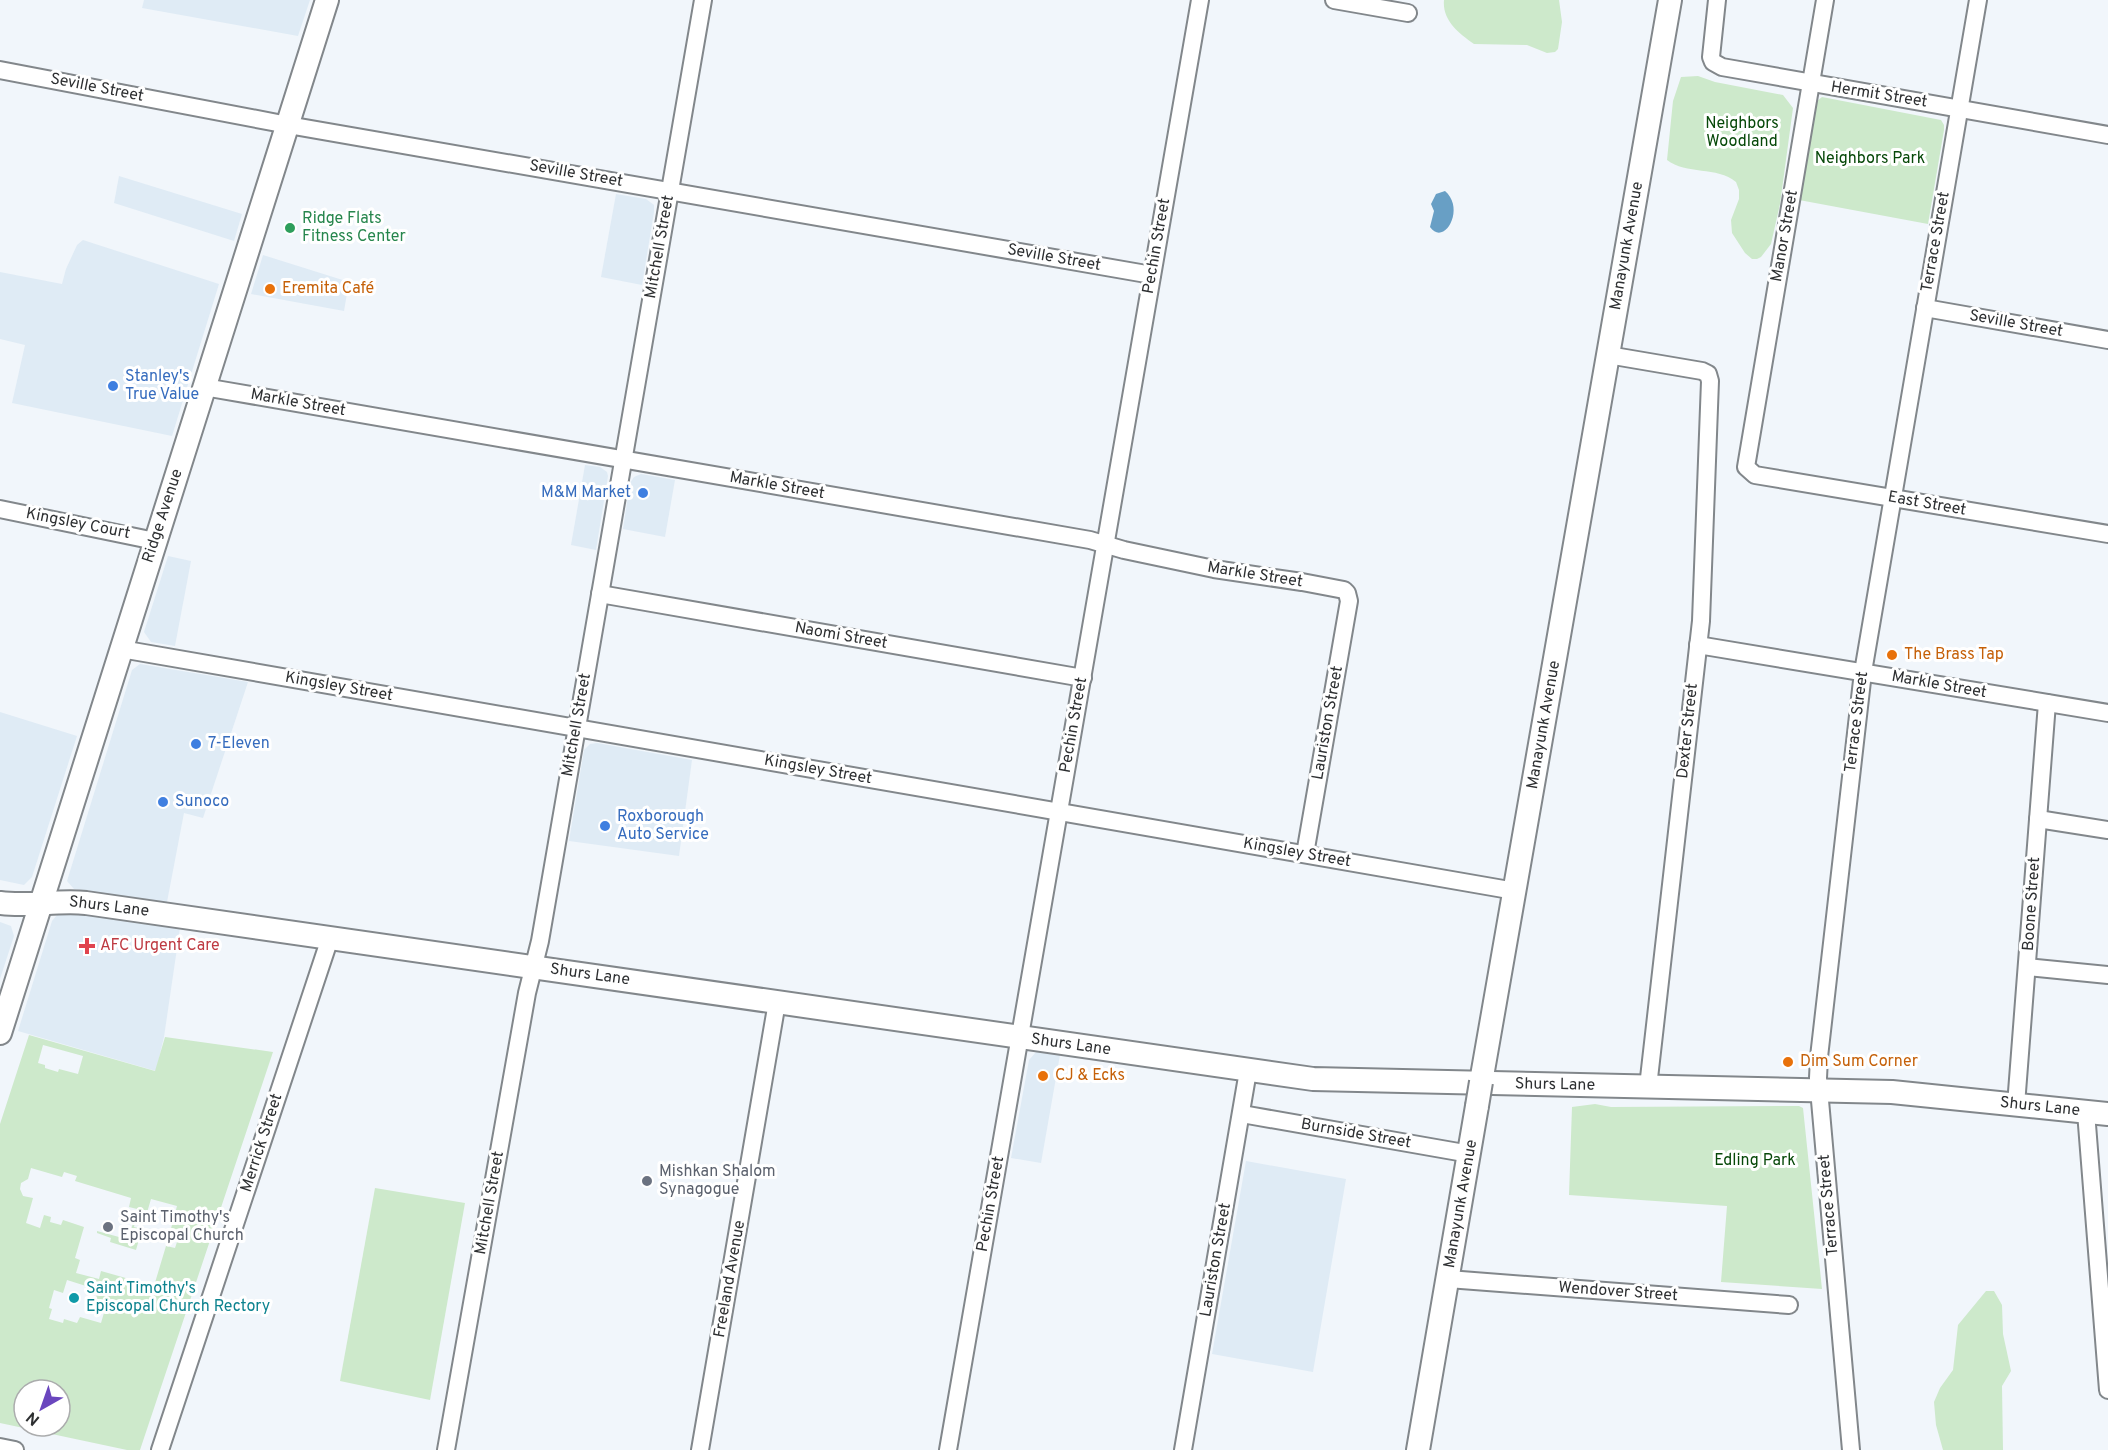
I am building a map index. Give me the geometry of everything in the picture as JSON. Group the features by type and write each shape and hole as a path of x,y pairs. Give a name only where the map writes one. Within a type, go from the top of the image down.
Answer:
{"street":[{"name":"Ridge Avenue","path":"0,1033 327,0"},
{"name":"Mitchell Street","path":"446,1450 527,993 534,967 577,728 703,0"},
{"name":"Pechin Street","path":"948,1450 1200,0"},
{"path":"1334,0 1408,13"},
{"name":"Manayunk Avenue","path":"1418,1450 1670,0"},
{"name":"Hermit Street","path":"1717,0 1711,51 1713,62 1722,67 2108,135"},
{"name":"Manor Street","path":"1748,470 1746,462 1825,0"},
{"name":"Terrace Street","path":"1851,1450 1819,1057 1863,672 1978,0"},
{"name":"Seville Street","path":"0,70 288,125 1152,275"},
{"name":"Seville Street","path":"1925,308 2108,340"},
{"name":"Dexter Street","path":"1608,354 1702,371 1708,374 1710,381 1701,621 1648,1087"},
{"name":"Markle Street","path":"204,387 1090,540 1214,569 1340,588 1347,593"},
{"name":"East Street","path":"1748,470 1755,475 2108,534"},
{"name":"Kingsley Court","path":"0,508 155,540"},
{"name":"Lauriston Street","path":"1305,854 1349,601 1347,593"},
{"name":"Naomi Street","path":"600,594 1083,678"},
{"name":"Markle Street","path":"1698,645 2108,713"},
{"name":"Kingsley Street","path":"121,649 1515,891"},
{"name":"Boone Street","path":"2016,1105 2047,703"},
{"path":"2038,819 2108,830"},
{"name":"Shurs Lane","path":"0,903 55,901 86,903 1248,1071 1338,1080 1892,1092 2097,1113"},
{"name":"Merrick Street","path":"160,1450 330,938"},
{"path":"2027,967 2108,975"},
{"name":"Freeland Avenue","path":"700,1450 777,1002"},
{"name":"Lauriston Street","path":"1183,1450 1248,1071"},
{"path":"2097,1113 2108,1390"},
{"name":"Burnside Street","path":"1242,1114 1470,1154"},
{"name":"Wendover Street","path":"1448,1279 1789,1305"},
{"path":"0,1447 15,1450"}],"shaded area":[{"path":"144,0 310,0 298,36 142,8"},
{"path":"119,176 242,214 234,241 114,203"},
{"path":"616,194 646,199 654,205 642,285 601,277"},
{"path":"83,240 219,284 172,436 12,403 25,345 0,339 0,272 62,284 77,245"},
{"path":"263,255 349,282 344,311 251,294"},
{"path":"585,465 600,467 607,472 608,476 596,550 571,545"},
{"path":"641,474 675,480 665,537 623,529 630,483 634,477"},
{"path":"168,556 191,561 175,646 151,642 144,632"},
{"path":"140,664 248,682 203,818 184,813 167,902 74,889 67,881 132,670"},
{"path":"0,712 77,736 32,877 24,885 0,880"},
{"path":"597,743 692,760 679,856 569,841 584,750 590,744"},
{"path":"65,912 180,928 164,1037 156,1071 18,1031 52,921 57,915"},
{"path":"0,922 11,926 14,936 0,979"},
{"path":"1036,1052 1060,1055 1041,1163 1011,1158 1029,1060"},
{"path":"1246,1161 1346,1179 1313,1372 1212,1354"}],"green space":[{"path":"1444,0 1559,0 1562,22 1558,49 1547,53 1527,45 1474,44 1457,31 1448,20"},
{"name":"Neighbors Woodland","path":"1698,76 1715,82 1783,95 1793,108 1780,204 1771,244 1757,259 1752,259 1745,253 1732,233 1731,220 1739,199 1736,182 1720,174 1683,168 1667,160 1673,101 1681,77"},
{"name":"Neighbors Park","path":"1822,97 1941,120 1944,130 1928,224 1799,200 1816,102"},
{"path":"29,1035 155,1071 165,1037 273,1052 140,1450 127,1450 71,1438 72,1378 12,1378 12,1426 0,1423 0,1124","holes":["43,1045 83,1056 78,1074 59,1069 58,1072 38,1063","31,1168 62,1177 64,1172 77,1176 75,1181 131,1198 129,1207 137,1209 131,1230 122,1228 119,1237 97,1231 97,1233 111,1238 110,1242 136,1250 142,1229 134,1227 137,1214 146,1216 151,1199 177,1206 169,1236 178,1239 175,1248 166,1246 154,1286 101,1271 99,1279 76,1273 80,1260 75,1258 84,1227 63,1220 61,1225 50,1222 51,1217 44,1215 40,1228 26,1223 33,1198 23,1196 20,1189 21,1183 28,1179","67,1280 86,1286 85,1290 97,1294 95,1302 106,1306 101,1323 80,1317 77,1323 64,1319 63,1323 49,1319 52,1309 49,1308 54,1290 63,1293"]},
{"name":"Edling Park","path":"1595,1104 1611,1107 1799,1106 1803,1108 1822,1289 1721,1282 1727,1206 1569,1195 1572,1107"},
{"path":"375,1188 465,1203 430,1400 340,1381"},
{"path":"1986,1291 1994,1291 2002,1305 2003,1334 2011,1371 2002,1386 2003,1450 1943,1450 1936,1425 1934,1402 1940,1388 1953,1370 1958,1325"}],"water":[{"path":"1445,191 1451,199 1453,216 1446,229 1436,232 1430,227 1434,211 1431,204 1436,194"}],"place":[{"name":"Ridge Flats Fitness Center","path":"290,228"},
{"name":"Eremita Café","path":"270,289"},
{"name":"Stanley's True Value","path":"113,386"},
{"name":"M&M Market","path":"643,493"},
{"name":"The Brass Tap","path":"1892,655"},
{"name":"7-Eleven","path":"196,744"},
{"name":"Sunoco","path":"163,802"},
{"name":"Roxborough Auto Service","path":"605,826"},
{"name":"AFC Urgent Care","path":"87,946"},
{"name":"Dim Sum Corner","path":"1788,1062"},
{"name":"CJ & Ecks","path":"1043,1076"},
{"name":"Mishkan Shalom Synagogue","path":"647,1181"},
{"name":"Saint Timothy's Episcopal Church","path":"108,1227"},
{"name":"Saint Timothy's Episcopal Church Rectory","path":"74,1298"}]}
